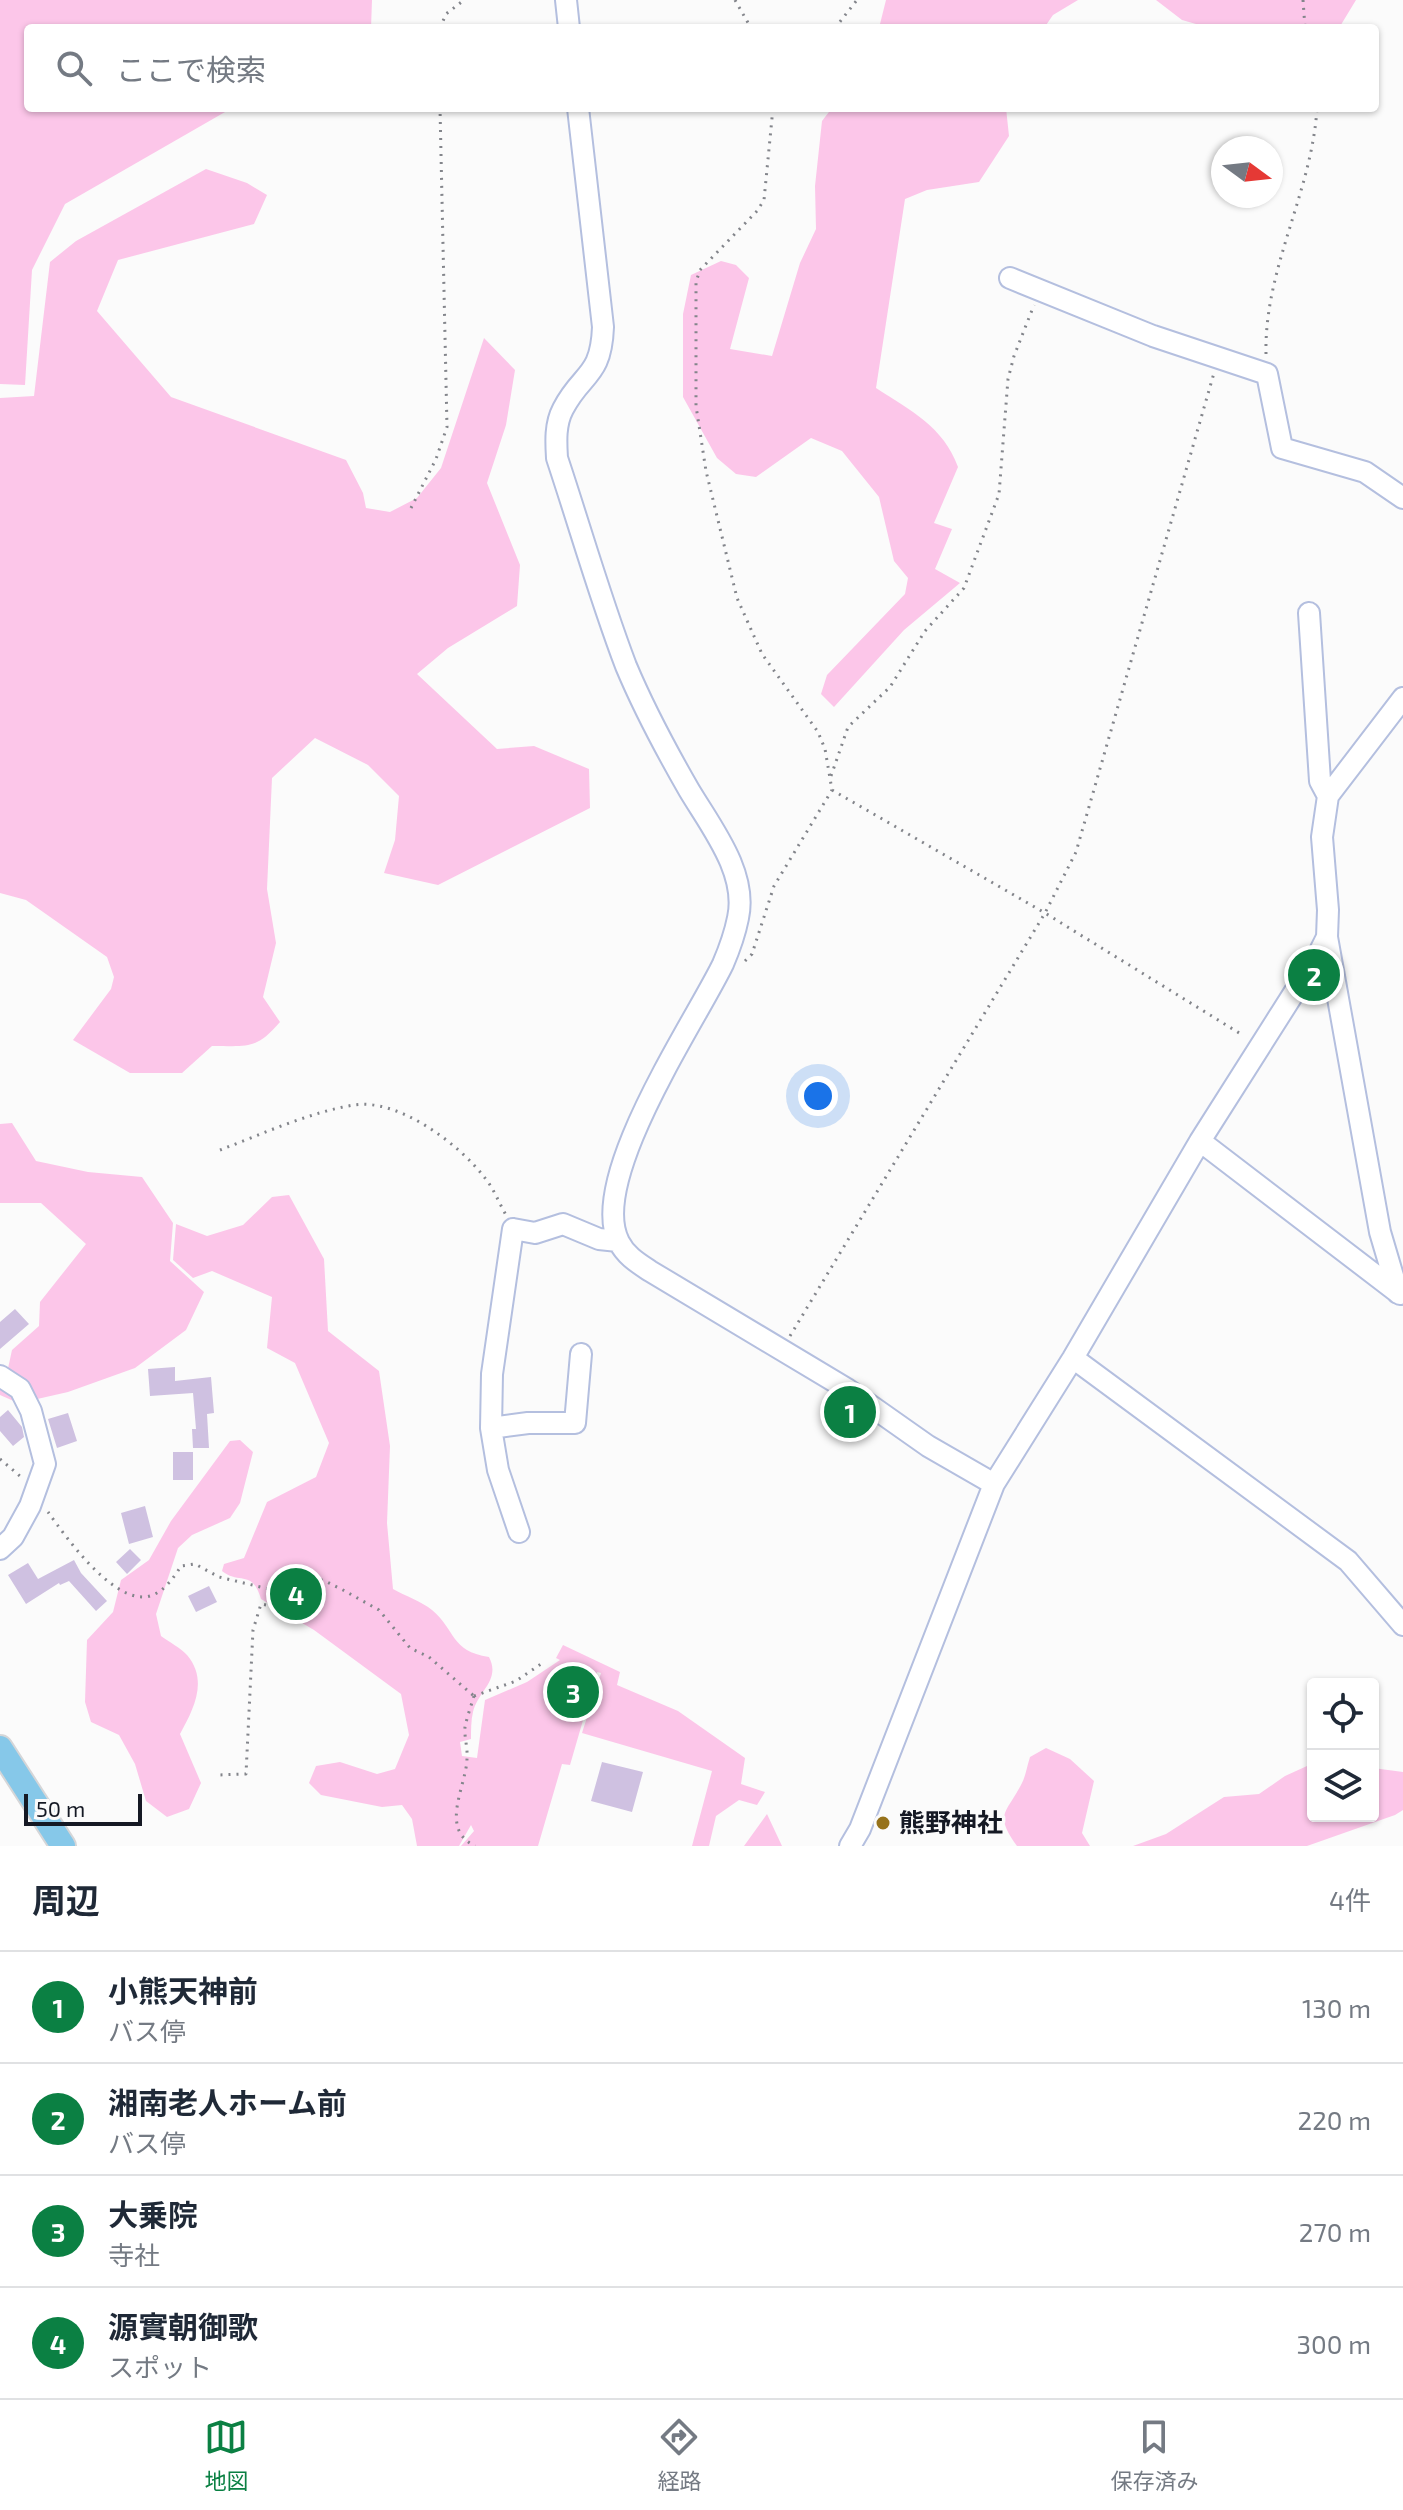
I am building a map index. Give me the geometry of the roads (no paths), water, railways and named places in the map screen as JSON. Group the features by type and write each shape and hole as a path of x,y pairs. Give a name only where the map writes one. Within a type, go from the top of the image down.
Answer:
{"main road":[{"path":"0,1748 63,1846"}],"street":[{"path":"566,0 569,24"},
{"path":"578,112 603,346 592,373 562,411 555,438 557,458 626,665 656,733 728,858 739,893 739,916 726,957 652,1092 618,1181 614,1216 618,1241 630,1258 650,1271 847,1389 928,1446 994,1484"},
{"path":"1010,278 1153,336 1267,374 1282,448 1365,472 1403,498"},
{"path":"1309,613 1320,781 1328,796"},
{"path":"1401,1296 1380,1232 1327,937 1322,837 1328,796 1403,698"},
{"path":"850,1846 860,1829 994,1484 1073,1358 1200,1141 1327,937"},
{"path":"1200,1141 1401,1296"},
{"path":"519,1532 498,1470 491,1428 492,1374 513,1229 535,1233 563,1224 599,1239 618,1241"},
{"path":"491,1428 528,1423 575,1423 581,1354"},
{"path":"1073,1358 1348,1561 1403,1625"},
{"path":"0,1376 20,1389 31,1411 45,1464 35,1495 13,1537 0,1549"}],"place":[{"name":"湘南老人ホーム前","path":"1314,975"},
{"name":"小熊天神前","path":"850,1412"},
{"name":"源實朝御歌","path":"296,1594"},
{"name":"大乗院","path":"573,1692"},
{"name":"熊野神社","path":"883,1823"}]}
